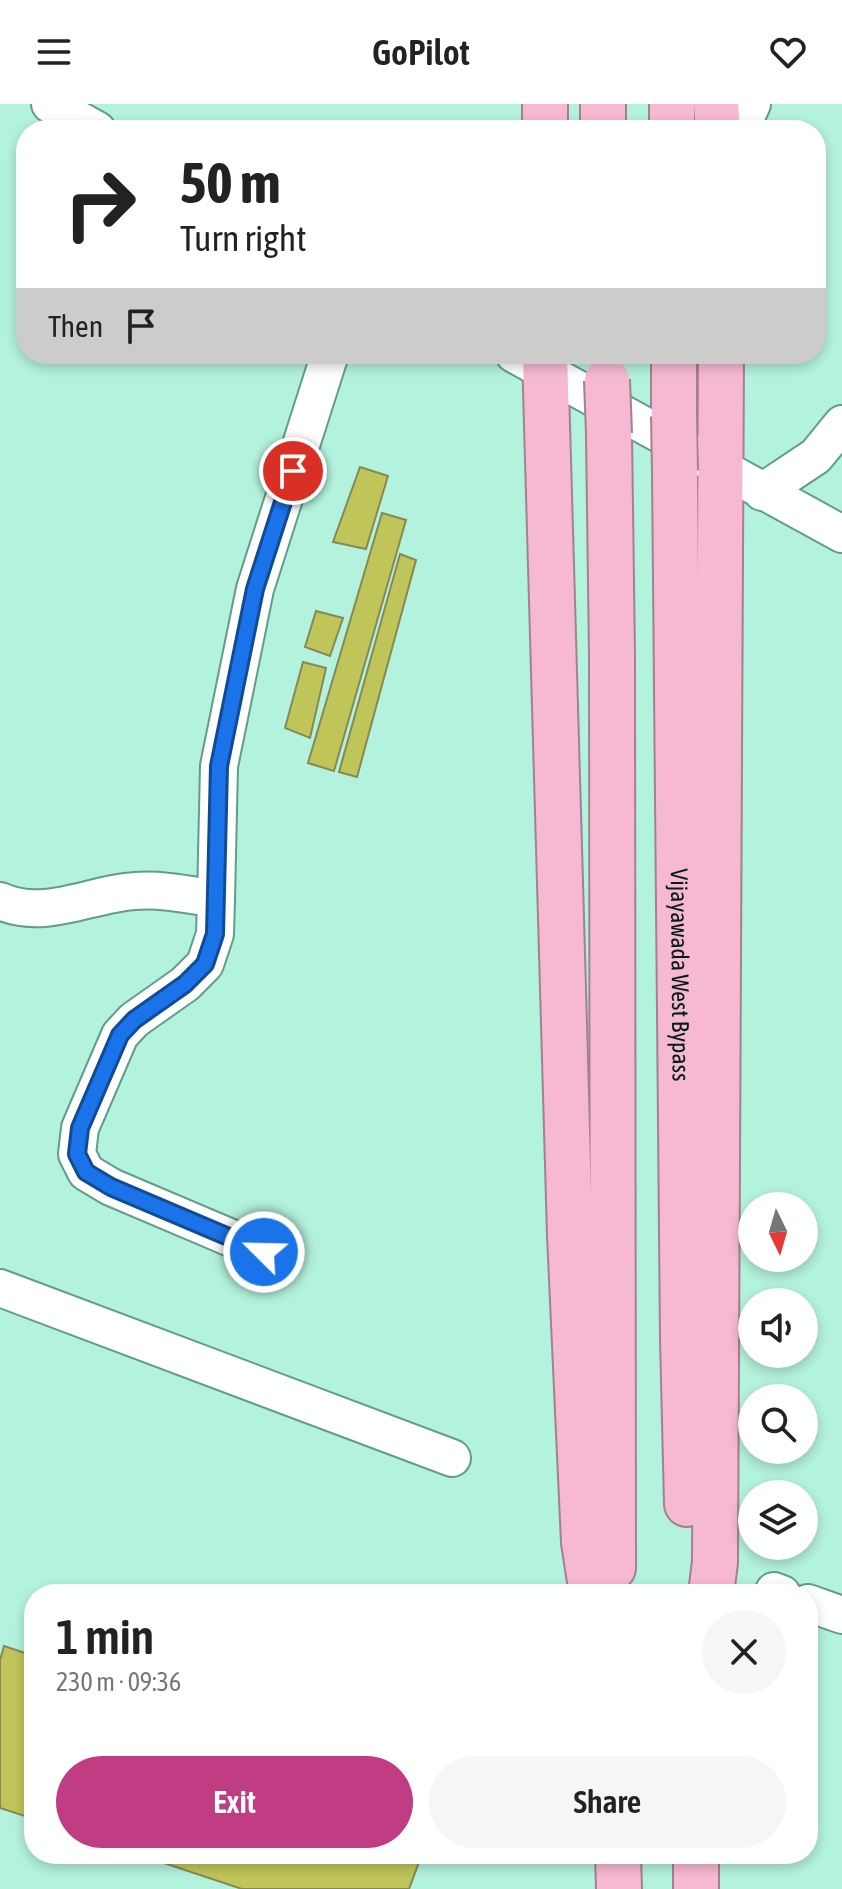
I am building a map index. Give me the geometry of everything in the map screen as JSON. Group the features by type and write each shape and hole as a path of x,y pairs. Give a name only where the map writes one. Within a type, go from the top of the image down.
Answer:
{"highway":[{"path":"534,364 558,750 570,1235 584,1542 590,1584"},
{"name":"Vijayawada West Bypass","path":"674,364 683,1339 689,1584"},
{"path":"712,1584 718,1288 721,364"},
{"path":"607,367 612,655 613,1584"},
{"path":"618,1864 619,1889"},
{"path":"696,1864 696,1889"}],"street":[{"path":"50,104 79,120"},
{"path":"264,1252 111,1187 86,1172 77,1154 80,1128 120,1035 134,1020 185,984 205,964 215,934 219,766 255,589 327,364"},
{"path":"542,364 721,469 842,534"},
{"path":"762,492 816,456 842,424"},
{"path":"0,901 15,908 46,910 133,891 216,899"},
{"path":"0,1288 452,1458"},
{"path":"818,1607 842,1615"}],"building":[{"path":"360,467 388,476 366,549 333,542"},
{"path":"382,513 406,520 334,771 308,763"},
{"path":"400,554 416,560 357,777 339,772"},
{"path":"316,611 343,618 330,656 305,647"},
{"path":"303,662 326,668 310,738 285,728"},
{"path":"4,1646 24,1653 24,1816 0,1808 0,1660"},
{"path":"167,1864 418,1864 409,1889 242,1889"}],"route":[{"path":"264,1252 111,1187 86,1172 77,1154 80,1128 120,1035 134,1020 185,984 205,964 215,934 219,766 255,589 293,471"}]}
